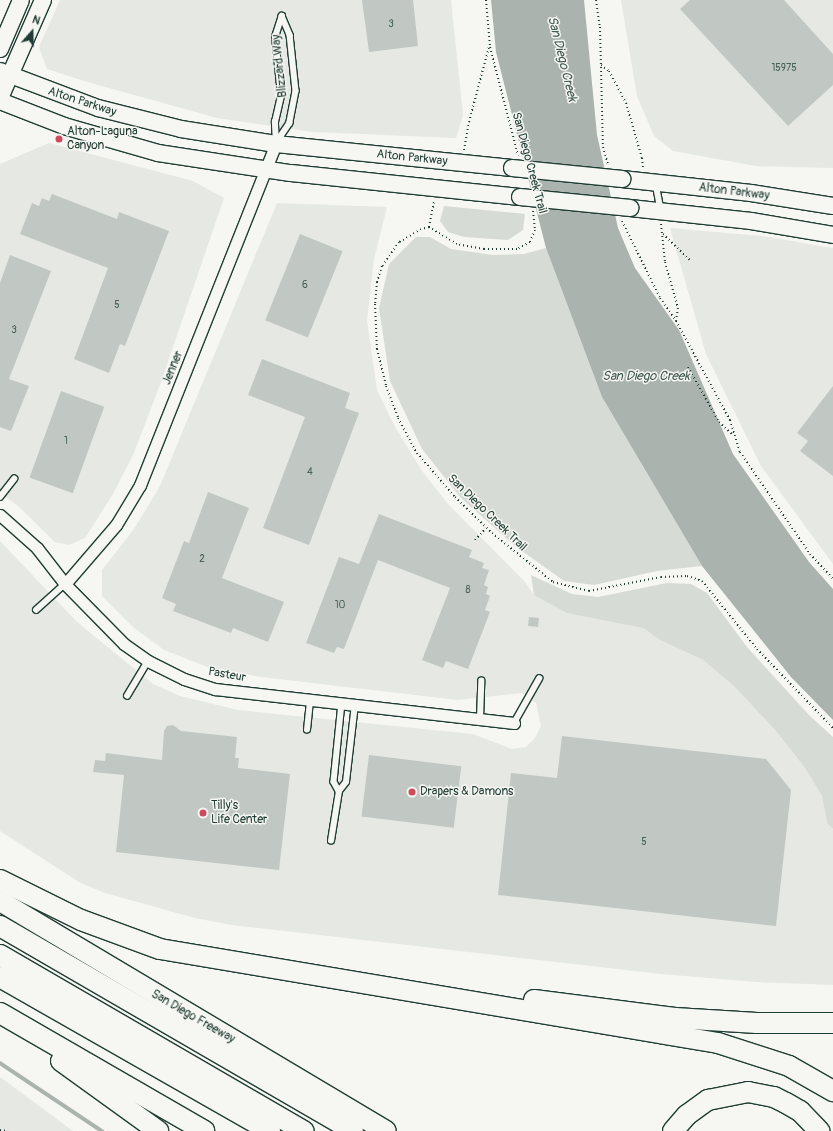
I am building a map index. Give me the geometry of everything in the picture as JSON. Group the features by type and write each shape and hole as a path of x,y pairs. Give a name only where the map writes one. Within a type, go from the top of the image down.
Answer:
{"highway":[{"path":"0,880 81,920 160,948 718,1043 789,1066 833,1091"},
{"name":"San Diego Freeway","path":"0,901 386,1131"},
{"path":"0,926 353,1131"},
{"path":"160,948 618,1012 716,1020 833,1023"},
{"path":"0,955 304,1131"},
{"path":"0,977 270,1131"},
{"path":"0,1012 204,1131"},
{"path":"0,1017 158,1131"},
{"path":"673,1131 687,1115 708,1100 721,1096 748,1092 774,1097 786,1103 800,1111 818,1131"}],"main road":[{"path":"0,49 21,0"},
{"path":"43,0 5,73 0,100 64,126 138,148 203,161 435,188 526,201 630,208 661,217 751,221 833,235"},
{"name":"Alton Parkway","path":"5,73 65,97 134,118 276,144 463,163 515,163 622,179 656,182 833,206"}],"street":[{"name":"Jenner","path":"65,584 116,525 140,485 276,144"},
{"name":"Pasteur","path":"0,515 37,548 65,584 119,639 148,661 184,679 215,688 514,723"}],"lane":[{"name":"Blizzard Way","path":"282,16 290,35 296,90 290,123 276,144 275,122 281,95 275,37 282,16"},
{"path":"656,182 661,217"},
{"path":"0,497 14,479"},
{"path":"36,610 65,584"},
{"path":"127,696 148,661"},
{"path":"514,723 539,679"},
{"path":"480,719 481,681"},
{"path":"307,730 310,699"},
{"path":"339,791 334,782 342,703"},
{"path":"331,841 339,791 346,782 355,704"}],"path":[{"name":"San Diego Creek Trail","path":"486,0 490,47 515,163"},
{"path":"596,0 600,27"},
{"path":"463,163 468,122 490,47"},
{"path":"601,65 609,71 626,103 642,158 643,169"},
{"path":"430,227 435,188"},
{"name":"San Diego Creek Trail","path":"526,201 536,220 535,230 530,242 517,249 484,249 457,244 430,227 421,229 399,242 382,266 377,282 375,304 378,349 386,386 398,418 418,453 454,498 486,528 535,569 566,587 598,591 661,577 677,576 702,581 757,649 833,728"},
{"path":"661,217 665,262 678,308 676,321 730,420 733,434 740,452 773,503 810,554 833,580"},
{"path":"662,233 690,260"},
{"path":"688,367 719,422 733,434"},
{"path":"475,540 486,528"},
{"path":"0,1130 8,1131"}],"shaded area":[{"path":"60,0 451,0 463,115 456,138 313,132 217,118 84,81 47,69 39,47"},
{"path":"621,0 833,0 833,168 756,166 673,151 654,136 637,96"},
{"path":"49,143 193,181 224,198 160,385 133,455 113,494 85,538 69,545 55,542 17,505 0,493 0,164"},
{"path":"277,203 387,207 374,259 367,321 377,390 394,425 422,471 448,504 525,582 534,595 643,628 660,640 703,660 734,686 776,731 805,768 822,796 827,823 833,829 833,985 757,982 661,974 232,925 195,918 105,893 79,882 0,831 0,541 77,622 153,684 180,696 238,710 473,734 512,749 526,747 535,738 541,726 536,703 522,693 458,700 261,677 210,668 164,650 133,627 102,596 102,570 134,529 160,486"},
{"path":"444,206 525,214 523,230 508,240 464,237 448,232 440,221"},
{"path":"670,228 762,236 833,248 833,564 761,466 706,354"},
{"path":"416,237 430,237 451,249 493,255 524,254 546,248 602,397 702,566 657,571 594,585 564,581 515,546 461,498 422,449 390,381 379,308 389,264"},
{"path":"531,575 572,594 598,597 667,583 691,584 707,593 747,647 809,715 833,737 833,829 827,823 822,796 805,768 776,731 734,686 703,660 660,640 643,628 567,613 534,595"},
{"path":"0,1077 73,1131 0,1131"}],"water":[{"name":"San Diego Creek","path":"491,0 584,0 597,135 618,228 635,268 679,330 733,454 809,562 833,589 833,720 791,677 702,566 602,397 546,248 496,52"}],"building":[{"path":"362,0 413,0 418,46 369,52"},
{"path":"690,0 784,0 833,54 833,85 788,126 680,9"},
{"path":"52,194 117,219 119,212 169,231 125,346 120,344 109,373 74,359 108,268 20,234 32,203 39,206 42,198 49,201"},
{"path":"300,234 343,251 308,337 265,320"},
{"path":"10,255 51,271 9,379 29,386 11,431 0,427 0,283"},
{"path":"262,359 350,393 345,408 359,413 309,545 263,528 305,417 248,395"},
{"path":"833,386 833,476 800,451 808,441 797,433"},
{"path":"61,391 104,407 73,493 30,477"},
{"path":"208,492 249,508 222,578 284,602 268,642 233,628 231,633 173,611 176,604 162,598 184,541 189,543"},
{"path":"379,514 472,550 469,557 484,563 482,568 489,570 484,585 488,587 486,594 490,596 485,610 490,612 468,669 446,661 443,668 422,660 450,588 378,560 344,649 337,647 334,653 306,643 339,557 359,564"},
{"path":"529,617 539,618 538,627 528,626"},
{"name":"Tilly's Life Center","path":"173,725 181,731 237,737 235,758 239,758 238,768 290,774 279,870 116,852 124,775 93,772 95,760 105,761 106,753 162,760 164,731 167,726"},
{"path":"562,736 766,759 791,790 776,926 498,895 511,773 557,778"},
{"name":"Drapers & Damons","path":"369,755 461,766 454,828 361,817"}],"waterway":[{"path":"0,1063 102,1131"}],"place":[{"name":"Alton-Laguna Canyon","path":"59,139"},
{"name":"Drapers & Damons","path":"412,792"},
{"name":"Tilly's Life Center","path":"203,813"}]}
